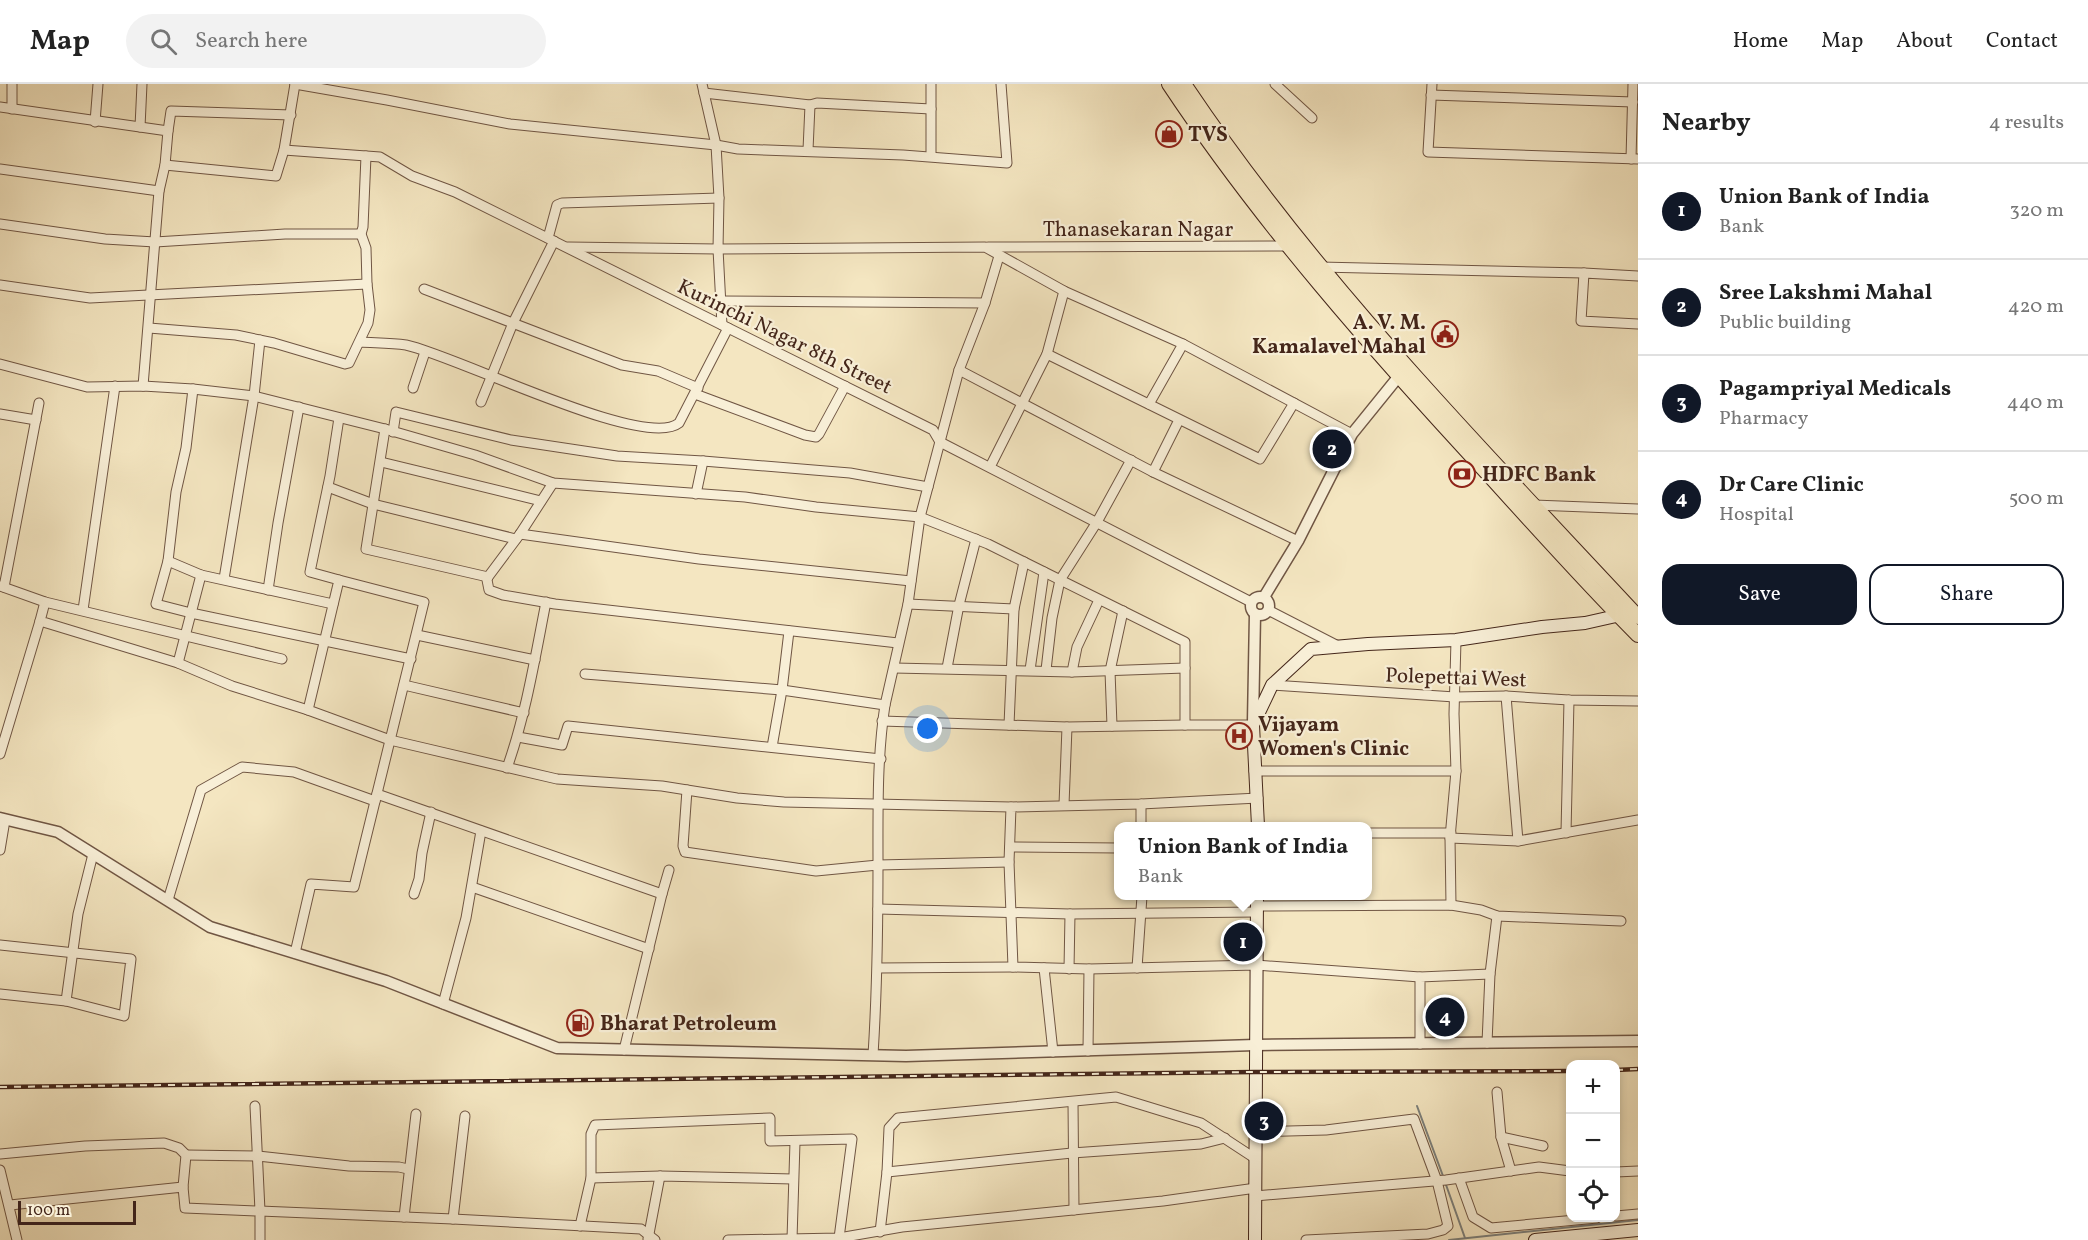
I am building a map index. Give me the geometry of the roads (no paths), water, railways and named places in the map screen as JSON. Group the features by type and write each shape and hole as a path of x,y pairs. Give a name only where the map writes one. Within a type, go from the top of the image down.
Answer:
{"main road":[{"path":"1169,84 1206,140 1290,246 1638,635"},
{"path":"1184,84 1217,134 1402,372 1534,505 1636,614"},
{"path":"1258,822 1253,725 1272,685 1311,650 1340,646 1456,640 1636,614"},
{"path":"1255,1240 1257,904"},
{"path":"1535,1240 1638,1230"}],"street":[{"path":"12,84 12,110"},
{"path":"95,122 98,84"},
{"path":"140,127 142,84"},
{"path":"165,165 276,176 284,150 295,84 510,124 738,149 931,156 1007,163 1001,84"},
{"path":"931,156 932,84"},
{"path":"1275,84 1312,118"},
{"path":"1432,84 1428,152 1634,159 1633,84"},
{"path":"360,342 406,345 618,423 634,426 675,427 680,423 696,391 725,326 718,249 719,198 716,145 703,88 810,105 817,103 931,109"},
{"path":"1431,95 1633,102"},
{"path":"808,150 810,105"},
{"path":"0,107 168,131"},
{"path":"143,386 159,191 165,165 171,111 291,115"},
{"name":"Kurinchi Nagar 8th Street","path":"284,150 380,157 412,176 455,192 933,430 940,442 1251,602"},
{"path":"149,328 236,335 345,364 349,363 368,323 370,310 366,248 361,234 366,156"},
{"path":"0,169 159,191"},
{"path":"481,402 490,376 551,240 557,205 719,198"},
{"path":"0,224 105,239 155,242 285,234 361,234"},
{"name":"Thanasekaran Nagar","path":"566,247 718,249 1290,246"},
{"path":"986,248 1064,291 1183,344 1352,434"},
{"path":"873,1055 878,968 882,721 908,604 920,517 959,370 985,303 999,256"},
{"path":"1320,267 1638,276"},
{"path":"1584,273 1581,321 1638,324"},
{"path":"0,285 90,298 367,284"},
{"path":"424,289 622,365 658,371 696,391 811,437 816,437 845,386"},
{"path":"990,467 1047,354 1064,291"},
{"path":"721,301 985,303"},
{"path":"224,579 254,396 260,340"},
{"path":"1149,404 1183,344"},
{"path":"413,388 425,352"},
{"path":"1047,354 1260,459 1294,403"},
{"path":"0,364 87,387 143,386 254,396 389,430 475,455 553,483 745,496 816,507 920,517 976,539 1185,642 1185,726"},
{"path":"959,370 1153,472 1298,540"},
{"path":"1264,597 1298,540 1352,434 1402,372"},
{"path":"83,610 115,386"},
{"path":"193,389 186,448 176,492 168,561 156,604 411,658"},
{"path":"39,403 2,586 45,602 282,658"},
{"path":"268,590 299,407"},
{"path":"488,576 366,549 381,462 396,412 511,440 617,456 850,473 928,487"},
{"path":"0,414 36,420"},
{"path":"295,953 310,884 354,887 424,602 310,572 328,487 339,418"},
{"path":"1153,472 1179,420"},
{"path":"1046,670 1052,618 1060,580 1131,460"},
{"path":"696,494 703,461"},
{"path":"381,462 541,501"},
{"path":"553,483 518,537 488,576 489,590 546,602 898,643"},
{"path":"328,487 374,504 518,537 911,581"},
{"path":"1534,505 1638,509"},
{"path":"947,668 959,605 976,539"},
{"path":"168,561 201,575 333,604"},
{"path":"1009,725 1014,609 1024,562"},
{"path":"1030,670 1044,572"},
{"path":"178,663 201,575"},
{"path":"308,710 339,580"},
{"path":"1257,597 1264,597 1269,603 1268,610 1263,615 1256,614 1251,609 1251,602 1257,597"},
{"path":"1072,672 1077,648 1099,600"},
{"path":"0,754 45,602"},
{"path":"507,768 524,713 546,602"},
{"path":"908,604 1014,609"},
{"path":"1268,610 1340,646"},
{"path":"1112,726 1110,671 1123,611"},
{"path":"882,721 1066,727 1253,725 1256,614"},
{"path":"40,621 178,663 232,686 308,710 390,740 557,779 687,790 737,798 784,802 1011,807 1258,798"},
{"path":"772,747 789,631"},
{"path":"417,636 535,660"},
{"path":"1451,905 1451,835 1456,771 1456,640"},
{"path":"894,668 1072,672 1185,668"},
{"path":"585,674 782,690 885,705"},
{"path":"404,685 524,713"},
{"name":"Polepettai West","path":"1272,685 1455,697 1506,696 1569,700 1638,700"},
{"path":"1506,696 1518,841"},
{"path":"1566,833 1569,700"},
{"path":"518,737 562,745 568,726 881,759"},
{"path":"1064,805 1066,727"},
{"path":"168,900 201,790 242,767 294,772 376,798 431,812 662,894"},
{"path":"1254,771 1456,771"},
{"path":"687,790 683,846 685,852 816,871 878,865 1009,862"},
{"path":"1141,804 1141,822"},
{"path":"1011,807 1009,862 1013,968"},
{"path":"414,894 419,879 431,812"},
{"path":"0,850 3,819 58,832 210,927 386,981 557,1048 873,1055 1255,1045 1638,1041"},
{"path":"1372,833 1451,835 1518,841 1638,820"},
{"path":"443,1004 466,918 480,831"},
{"path":"1010,847 1114,848"},
{"path":"66,1000 78,914 93,854"},
{"path":"624,1050 669,870"},
{"path":"472,887 649,949"},
{"path":"1137,968 1142,900"},
{"path":"878,909 1142,914 1257,904 1451,905 1481,910 1497,916 1621,921"},
{"path":"1069,969 1070,914"},
{"path":"1487,1043 1490,974 1497,916"},
{"path":"0,945 73,951 130,959 124,1016 66,1000 0,994"},
{"path":"878,968 1089,969 1256,965 1420,977 1490,974"},
{"path":"1044,968 1053,1052"},
{"path":"1088,1051 1089,969"},
{"path":"1420,977 1420,1044"},
{"path":"1497,1092 1501,1137 1511,1171"},
{"path":"880,1232 887,1172 889,1128 898,1118 1106,1097 1128,1100 1201,1123 1256,1159"},
{"path":"1073,1102 1074,1210"},
{"path":"255,1106 260,1240"},
{"path":"404,1216 416,1114"},
{"path":"453,1218 465,1116"},
{"path":"580,1226 591,1178 591,1134 595,1125 770,1118 770,1141 852,1139 839,1238"},
{"path":"1256,1132 1326,1130 1414,1119 1441,1180 1448,1226 1443,1230 1428,1234 1305,1240"},
{"path":"1501,1137 1543,1146"},
{"path":"887,1172 1072,1153 1201,1144 1225,1138"},
{"path":"792,1239 795,1142"},
{"path":"0,1154 85,1146 164,1143 179,1148 186,1155 258,1156 349,1166 408,1169"},
{"path":"186,1155 183,1187 185,1208 453,1218 641,1229 651,1238"},
{"path":"728,1240 839,1238 902,1227 1255,1192 1441,1180 1539,1167 1566,1170"},
{"path":"0,1170 2,1192 10,1205 17,1240"},
{"path":"1620,1172 1638,1171"},
{"path":"591,1178 660,1176 793,1179"},
{"path":"651,1238 660,1176"},
{"path":"1459,1178 1473,1217 1491,1228 1566,1221"},
{"path":"10,1205 183,1187"},
{"path":"1620,1216 1638,1214"}],"waterway":[{"path":"1417,1106 1443,1176"},
{"path":"1445,1182 1465,1238"},
{"path":"1449,1240 1638,1220"}],"railway":[{"path":"1620,1070 1638,1069"},
{"path":"0,1087 1255,1072 1566,1071"}],"place":[{"name":"TVS","path":"1169,134"},
{"name":"A. V. M. Kamalavel Mahal","path":"1445,334"},
{"name":"Sree Lakshmi Mahal","path":"1332,449"},
{"name":"HDFC Bank","path":"1462,474"},
{"name":"Vijayam Women's Clinic","path":"1239,736"},
{"name":"Union Bank of India","path":"1243,942"},
{"name":"Dr Care Clinic","path":"1445,1017"},
{"name":"Bharat Petroleum","path":"580,1023"},
{"name":"Pagampriyal Medicals","path":"1264,1121"}]}
